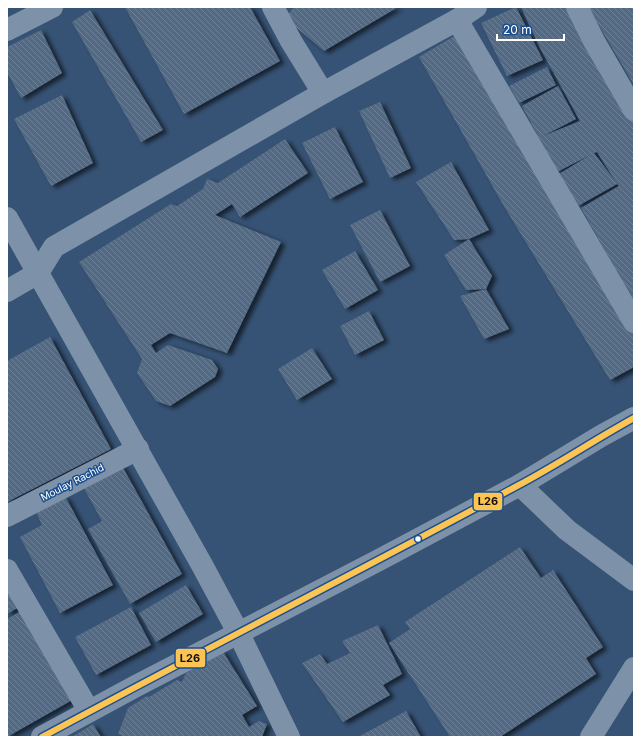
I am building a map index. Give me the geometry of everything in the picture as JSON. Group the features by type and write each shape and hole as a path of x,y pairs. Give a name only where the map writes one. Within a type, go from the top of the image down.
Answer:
{"street":[{"path":"7,30 52,7"},
{"path":"273,7 291,41 323,93"},
{"path":"577,7 594,41 634,110"},
{"path":"14,249 54,247 323,93 470,11 634,322"},
{"path":"7,218 14,249 38,273 138,448 238,634 289,737"},
{"path":"7,291 38,273 54,247"},
{"path":"42,737 520,485 601,436 634,418"},
{"name":"Moulay Rachid","path":"7,516 138,448"},
{"path":"520,485 567,530 634,580"},
{"path":"7,570 89,711"},
{"path":"591,737 634,668"}],"building":[{"path":"125,7 250,7 280,61 184,114"},
{"path":"294,7 398,7 324,51 285,18"},
{"path":"516,7 543,60 507,76 481,23"},
{"path":"521,7 568,7 634,122 634,299 581,208 619,186 617,184 578,206 559,174 590,155 557,172 522,106 558,86 576,119 543,136 580,121 540,48","holes":["597,152 616,182 594,153"]},
{"path":"588,7 632,7 634,10 634,85"},
{"path":"90,10 163,130 141,142 72,22"},
{"path":"41,30 62,73 21,98 7,72 7,47"},
{"path":"461,32 634,330 634,367 610,380 505,208 419,57"},
{"path":"547,67 556,85 519,103 509,86"},
{"path":"62,95 93,163 51,186 14,119"},
{"path":"380,102 411,168 390,178 359,111"},
{"path":"335,127 363,182 330,199 302,143"},
{"path":"285,139 308,173 240,217 232,204 215,215 281,242 227,353 170,333 151,345 156,353 168,345 212,360 218,369 215,377 170,406 156,401 137,373 142,359 79,262 171,204 177,206 203,189 207,179 218,183"},
{"path":"451,162 489,230 469,239 454,240 416,182"},
{"path":"380,210 410,266 380,282 350,225"},
{"path":"469,239 492,276 486,289 466,290 444,255"},
{"path":"355,251 378,290 345,309 322,270"},
{"path":"486,289 509,329 484,339 460,296"},
{"path":"369,311 384,340 355,355 340,326"},
{"path":"50,337 111,449 7,502 7,361"},
{"path":"312,348 332,379 297,400 278,369"},
{"path":"121,464 182,574 130,604 88,529 102,521 82,485"},
{"path":"65,496 113,585 60,613 20,537 42,525 36,512"},
{"path":"520,547 541,578 553,570 603,647 586,658 596,674 500,737 450,737 389,643 410,629 405,622"},
{"path":"7,585 19,607 7,614"},
{"path":"186,585 203,614 156,642 139,613"},
{"path":"131,607 151,645 96,675 75,637"},
{"path":"23,610 74,699 7,737 7,619"},
{"path":"378,625 402,674 383,685 390,695 343,722 302,663 320,654 327,664 350,653 342,641"},
{"path":"222,650 257,706 242,715 249,727 259,721 267,724 262,737 125,737 118,734 128,708 177,680 182,682 186,673"},
{"path":"406,711 421,737 358,737"},
{"path":"93,724 101,737 72,737"}],"transit line":[{"name":"L26","path":"42,737 547,470 634,418"}]}
